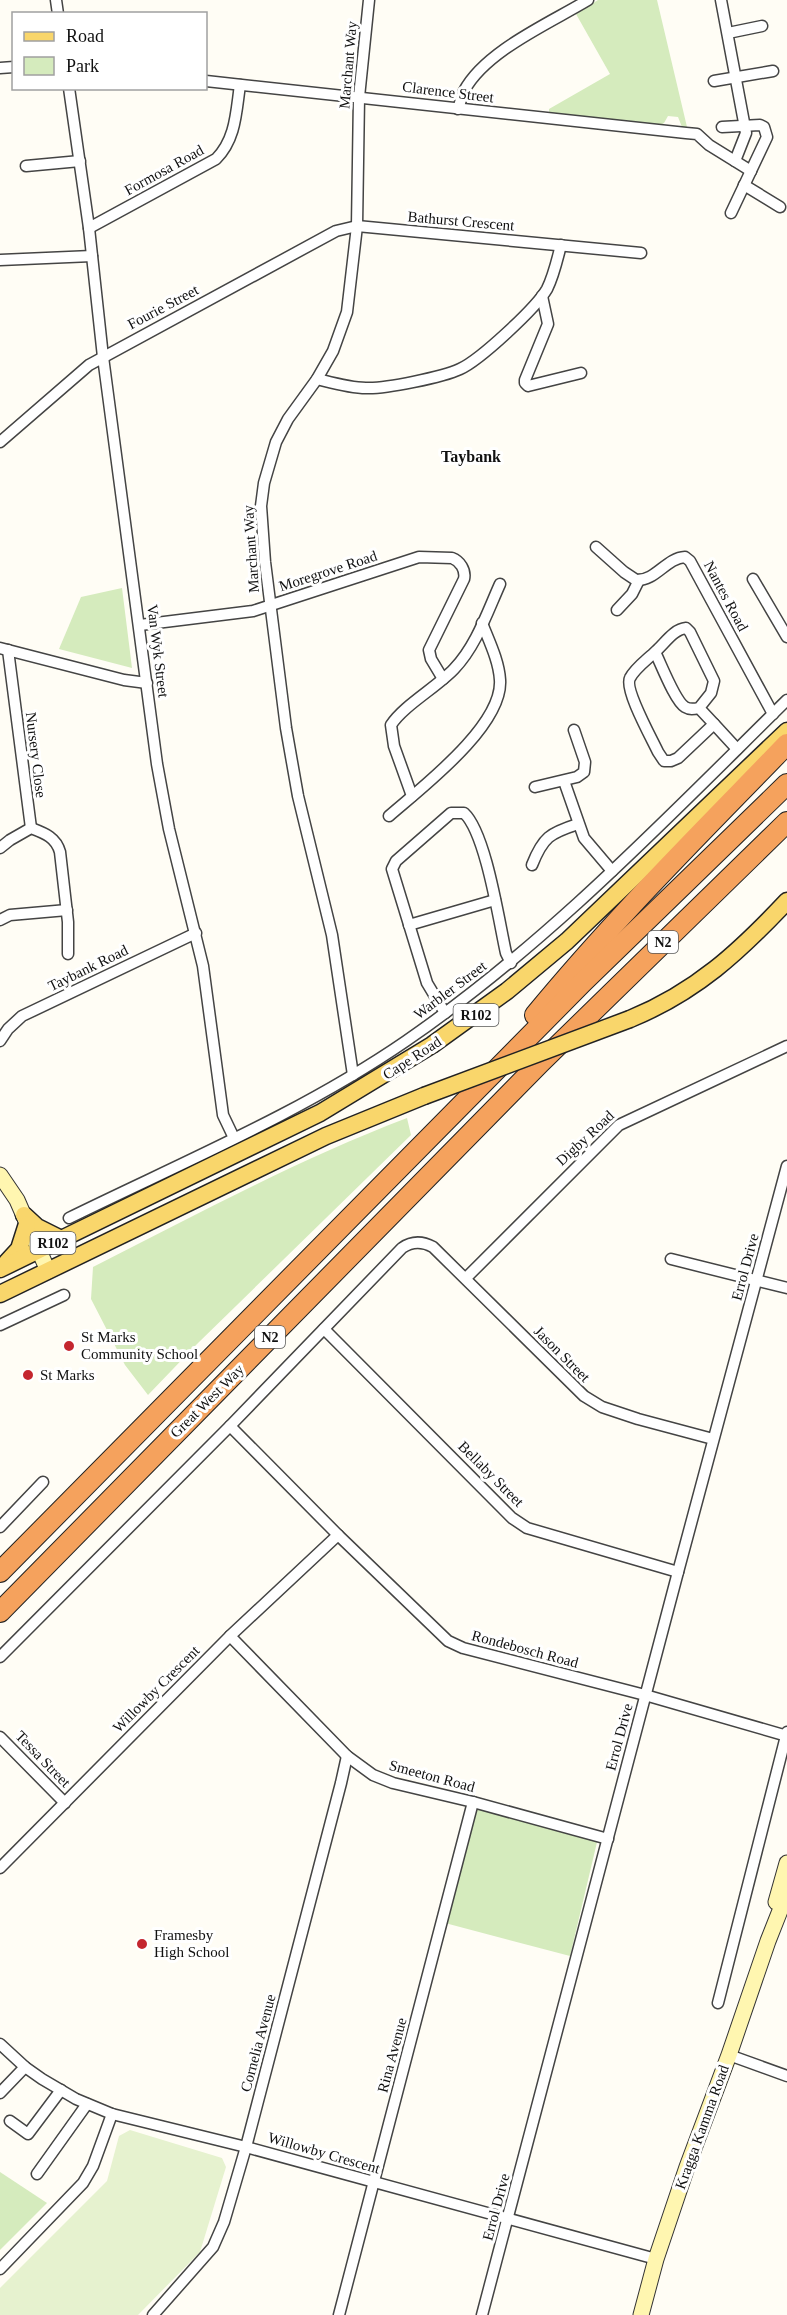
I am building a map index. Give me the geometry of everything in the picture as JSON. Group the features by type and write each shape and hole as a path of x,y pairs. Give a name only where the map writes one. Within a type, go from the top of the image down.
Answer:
{"highway":[{"path":"459,1107 584,955 787,744"},
{"name":"N2","path":"459,1107 582,983 787,784"},
{"name":"N2","path":"540,1063 787,822"},
{"path":"540,1063 787,840"},
{"name":"Great West Way","path":"0,1612 540,1063"},
{"name":"Great West Way","path":"0,1572 459,1107"}],"main road":[{"name":"Cape Road","path":"0,1269 320,1113 405,1063 517,983 582,928 787,731"},
{"name":"R102","path":"0,1294 326,1136 424,1096 630,1019 674,998 714,972 747,944 787,901"},
{"path":"0,1175 26,1219 48,1271"},
{"path":"26,1219 36,1227 61,1239"},
{"path":"0,1269 19,1250 26,1219"},
{"name":"Kragga Kamma Road","path":"768,1941 772,1915 787,1863"},
{"name":"Kragga Kamma Road","path":"641,2315 656,2259 787,1893"}],"street":[{"name":"Marchant Way","path":"353,1075 332,935 298,796 285,720 262,529 264,483 276,442 288,419 317,379 333,351 347,312 357,226 359,97 369,0"},
{"path":"458,109 464,92 477,73 495,55 588,0"},
{"path":"721,0 745,126 745,137 735,161 751,171"},
{"path":"728,33 762,26"},
{"path":"714,81 773,71"},
{"name":"Clarence Street","path":"207,81 686,133 696,135 709,146 735,161"},
{"name":"Formosa Road","path":"89,228 216,159 231,139 240,85"},
{"name":"Van Wyk Street","path":"69,90 164,806 196,933 223,1115 234,1138"},
{"path":"722,127 760,125 767,132 767,137 731,213"},
{"path":"26,166 80,161"},
{"path":"744,185 780,207"},
{"name":"Bathurst Crescent","path":"357,226 641,253"},
{"name":"Fourie Street","path":"0,442 75,375 103,357 329,234 357,226"},
{"path":"317,379 359,388 380,388 460,370 501,337 542,296 554,270 561,245"},
{"path":"0,260 92,256"},
{"path":"542,296 548,324 525,383 528,386 581,373"},
{"path":"596,547 624,572 639,580 632,594 617,610"},
{"name":"Moregrove Road","path":"140,625 253,611 419,557 452,558 457,560 465,574 461,588 429,650 431,659 443,679"},
{"name":"Nantes Road","path":"639,580 650,577 678,558 685,557 690,561 773,714"},
{"path":"753,579 787,637"},
{"path":"412,796 394,746 391,725 464,657 500,584"},
{"path":"389,816 459,754 490,717 500,681 482,623"},
{"path":"656,652 682,704 691,709 699,708 711,693 714,681 686,628 678,630 634,672 628,686 661,758 668,762 678,758 714,724"},
{"path":"4,649 124,680 147,683"},
{"name":"Nursery Close","path":"4,649 31,828"},
{"name":"Warbler Street","path":"69,1218 234,1138 353,1075 445,1013 511,963 558,922 787,700"},
{"path":"699,708 737,749"},
{"path":"535,787 581,775 586,768 574,730"},
{"path":"564,781 578,824 591,848 612,871"},
{"path":"445,1013 429,989 393,873 393,865 419,840 455,812 464,813 471,822 485,860 506,953 511,963"},
{"path":"532,865 538,850 549,835 578,824"},
{"path":"0,848 31,828 52,838 58,846 67,910 68,954"},
{"path":"409,925 495,900"},
{"path":"0,920 10,915 67,910"},
{"name":"Taybank Road","path":"0,1041 8,1029 22,1016 196,933"},
{"name":"Digby Road","path":"466,1278 619,1125 787,1046"},
{"name":"Errol Drive","path":"482,2315 510,2218 645,1695 713,1439 758,1281 787,1166"},
{"name":"Jason Street","path":"324,1329 402,1248 419,1242 433,1247 591,1401 638,1419 713,1439"},
{"path":"671,1259 787,1288"},
{"path":"0,1324 64,1295"},
{"path":"0,1657 324,1329"},
{"name":"Bellaby Street","path":"324,1329 512,1518 527,1528 678,1572"},
{"name":"Rondebosch Road","path":"230,1426 448,1641 463,1648 645,1695 787,1735"},
{"path":"0,1527 44,1482"},
{"name":"Willowby Crescent","path":"0,1868 230,1636 338,1535"},
{"name":"Smeeton Road","path":"230,1636 347,1756 373,1775 393,1783 608,1839"},
{"path":"718,2002 787,1735"},
{"name":"Tessa Street","path":"0,1737 65,1803"},
{"name":"Cornelia Avenue","path":"153,2315 213,2247 224,2222 246,2147 347,1756"},
{"name":"Rina Avenue","path":"339,2315 473,1802"},
{"name":"Willowby Crescent","path":"0,2044 25,2067 61,2090 112,2114 246,2147 656,2259"},
{"path":"729,2055 787,2076"},
{"path":"0,2093 25,2067"},
{"path":"10,2121 28,2134 61,2090"},
{"path":"37,2174 87,2104"},
{"path":"0,2269 83,2183 93,2166 112,2114"}],"green space":[{"path":"598,0 657,0 687,127 682,127 678,117 668,116 664,123 658,126 549,114 549,109 610,74 576,14"},
{"path":"122,588 132,668 59,649 81,597"},
{"path":"407,1118 411,1135 197,1344 148,1395 125,1365 91,1299 93,1267 287,1169"},
{"path":"477,1808 598,1838 570,1956 445,1923"},
{"path":"130,2130 222,2158 226,2167 200,2252 138,2315 0,2315 0,2288 107,2181 119,2136"},
{"path":"0,2172 47,2203 0,2250"}],"place":[{"name":"St Marks Community School","path":"69,1346"},
{"name":"St Marks","path":"28,1375"},
{"name":"Framesby High School","path":"142,1944"}],"district":[{"name":"Taybank","path":"471,456"}]}
